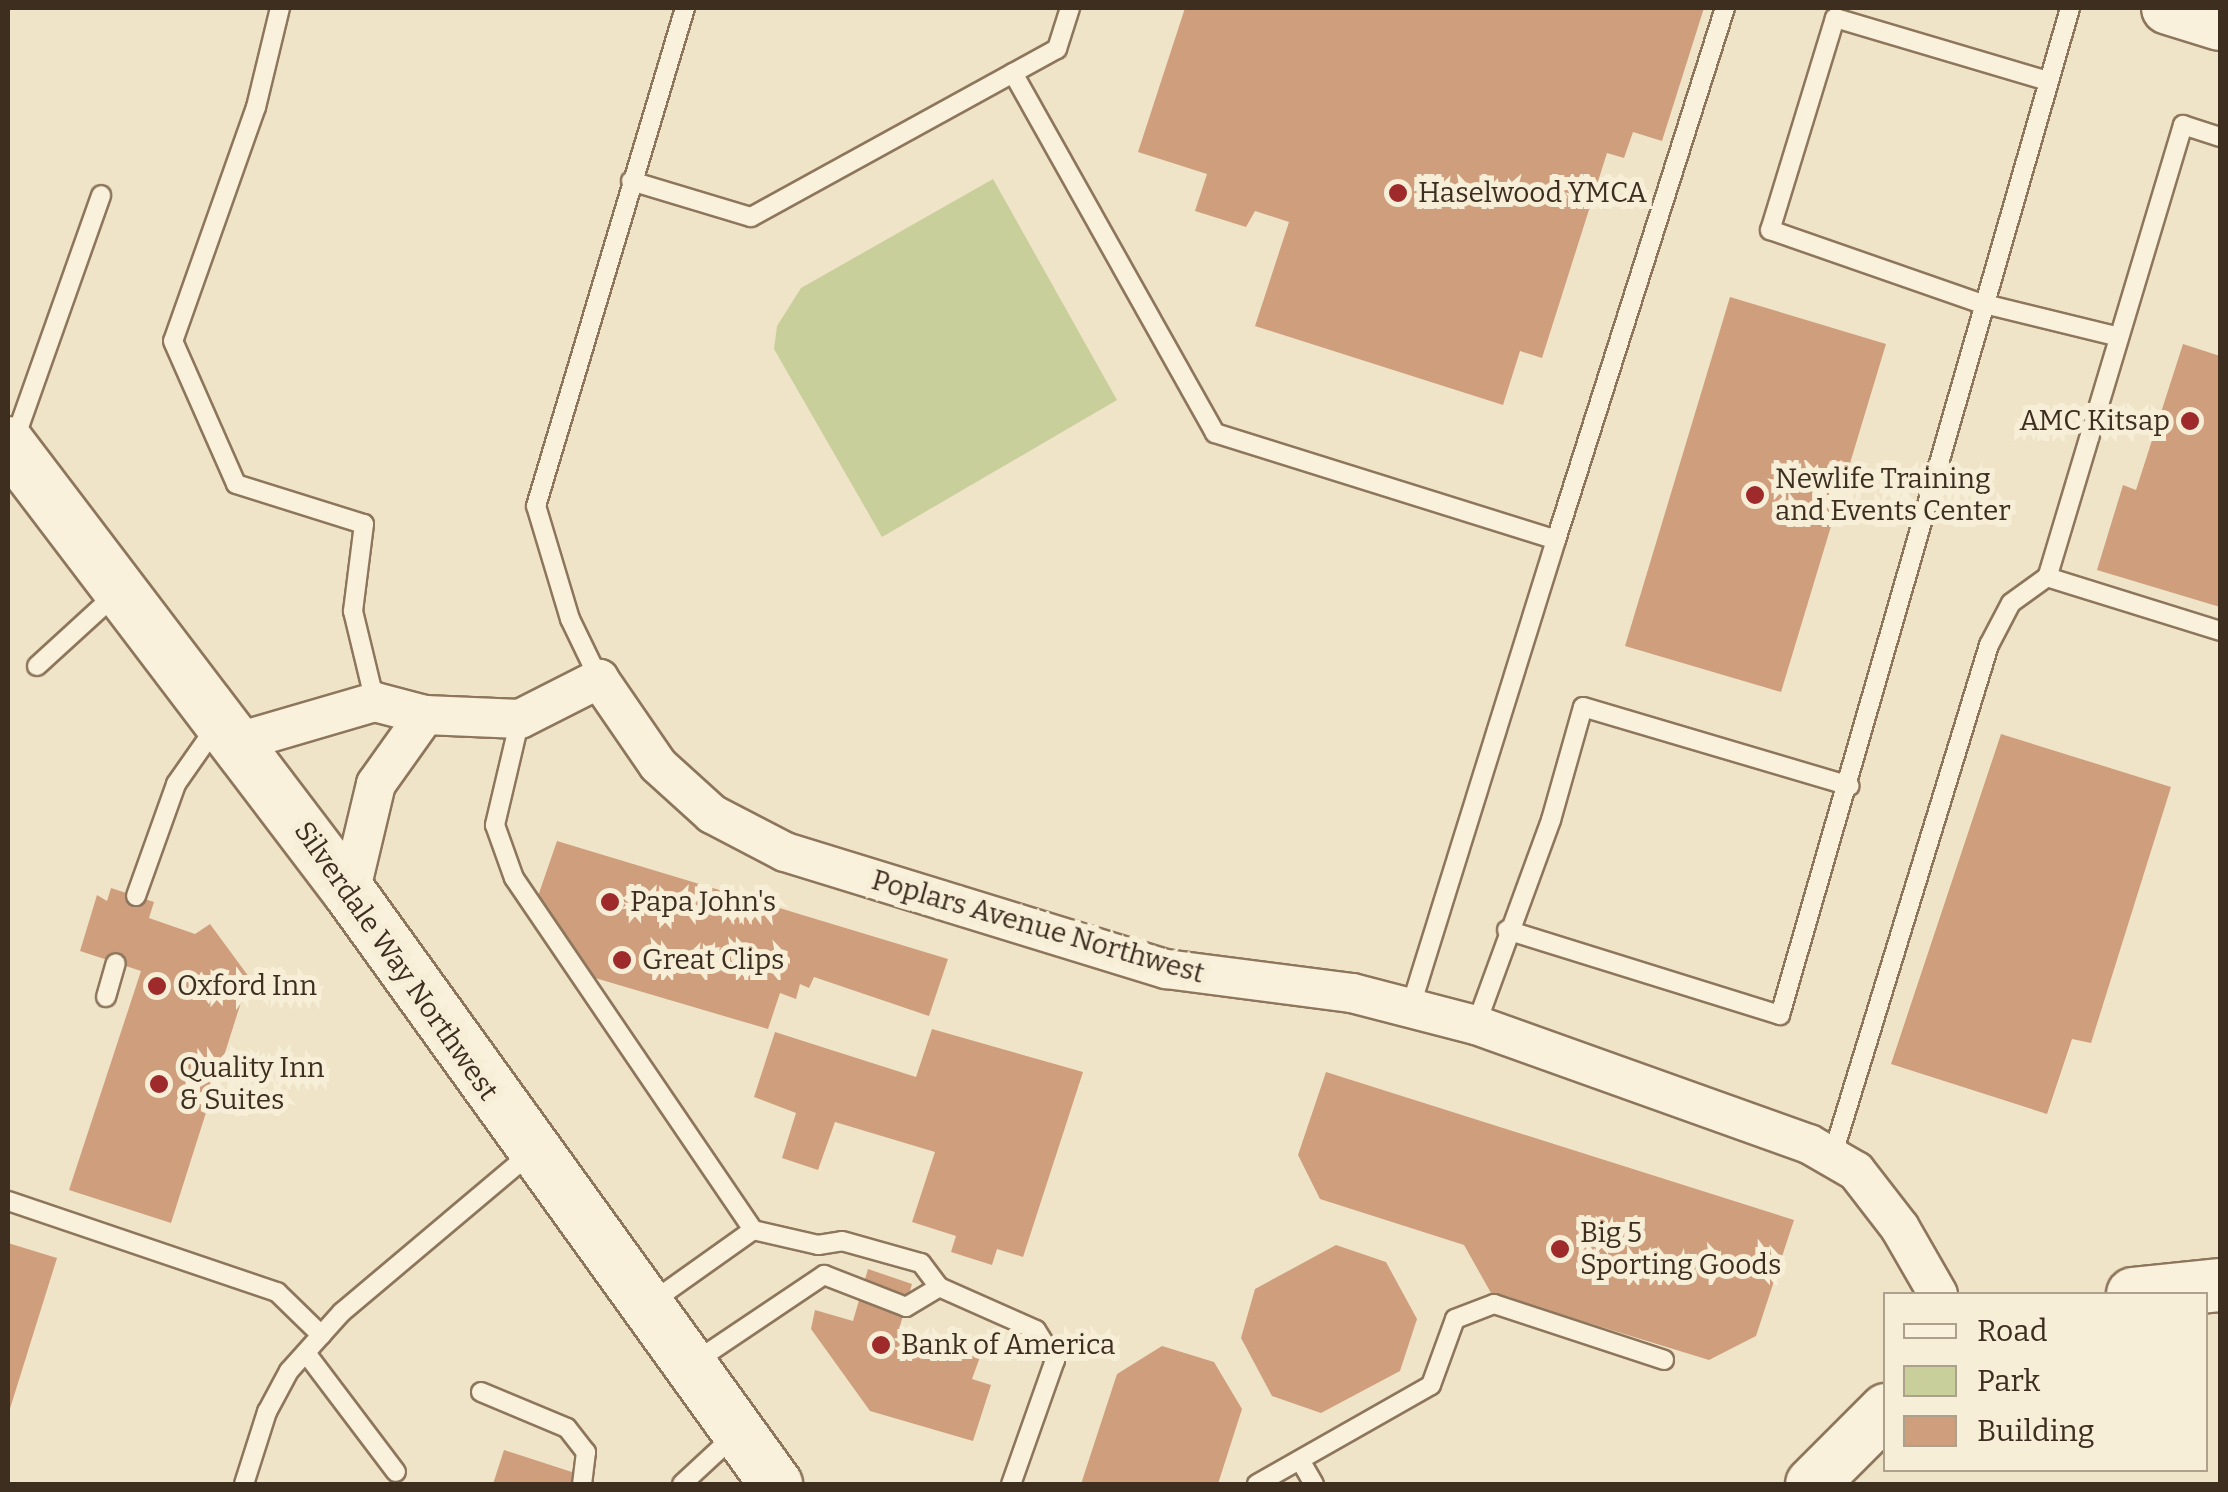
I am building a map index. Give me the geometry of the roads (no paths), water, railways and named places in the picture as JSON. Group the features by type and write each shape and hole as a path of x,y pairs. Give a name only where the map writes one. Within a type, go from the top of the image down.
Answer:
{"main road":[{"path":"2168,8 2220,24"},
{"name":"Silverdale Way Northwest","path":"9,446 350,893 532,1152 649,1304 688,1366 776,1484"},
{"path":"2150,1292 2220,1284"},
{"path":"1812,1484 1883,1413"}],"street":[{"path":"229,731 375,702 425,715 520,719 599,679"},
{"name":"Poplars Avenue Northwest","path":"599,679 658,764 698,802 786,852 1166,969 1352,993 1476,1025 1760,1123 1856,1170 1900,1228 1937,1292"},
{"path":"350,893 376,784 425,715"}],"lane":[{"path":"280,8 256,108 173,341 236,484 364,524 353,611 375,702"},
{"path":"599,679 570,619 536,506 684,8"},
{"path":"631,181 752,216 1057,49 1070,8"},
{"path":"1410,1009 1724,8"},
{"path":"1506,930 1780,1015 1850,786 1980,304 2070,8"},
{"path":"2048,82 1836,18 1770,230 1980,304 2119,338"},
{"path":"1013,74 1215,433 1556,540"},
{"path":"1832,1157 1989,645 2011,603 2047,577 2183,125 2220,137"},
{"path":"9,446 101,194"},
{"path":"2047,577 2220,631"},
{"path":"38,666 120,590"},
{"path":"1476,1025 1506,930 1551,820 1583,706 1850,786"},
{"path":"520,719 495,826 514,878 753,1230 818,1245 842,1240 920,1263 939,1286 1036,1330 1055,1360 1011,1484"},
{"path":"136,896 176,784 229,731"},
{"path":"106,997 116,964"},
{"path":"244,1484 266,1412 321,1335 532,1152"},
{"path":"8,1201 277,1292 321,1335"},
{"path":"649,1304 753,1230"},
{"path":"688,1366 824,1275 906,1307 939,1286"},
{"path":"1257,1484 1431,1386 1456,1319 1494,1304 1664,1360"},
{"path":"306,1353 396,1472"},
{"path":"481,1392 567,1428 586,1452 582,1484"},
{"path":"682,1484 738,1432"},
{"path":"1300,1460 1314,1484"}],"place":[{"name":"Haselwood YMCA","path":"1398,193"},
{"name":"AMC Kitsap","path":"2190,421"},
{"name":"Newlife Training and Events Center","path":"1755,495"},
{"name":"Papa John's","path":"610,902"},
{"name":"Great Clips","path":"622,960"},
{"name":"Oxford Inn","path":"157,986"},
{"name":"Quality Inn & Suites","path":"159,1084"},
{"name":"Big 5 Sporting Goods","path":"1560,1249"},
{"name":"Bank of America","path":"881,1345"}]}
